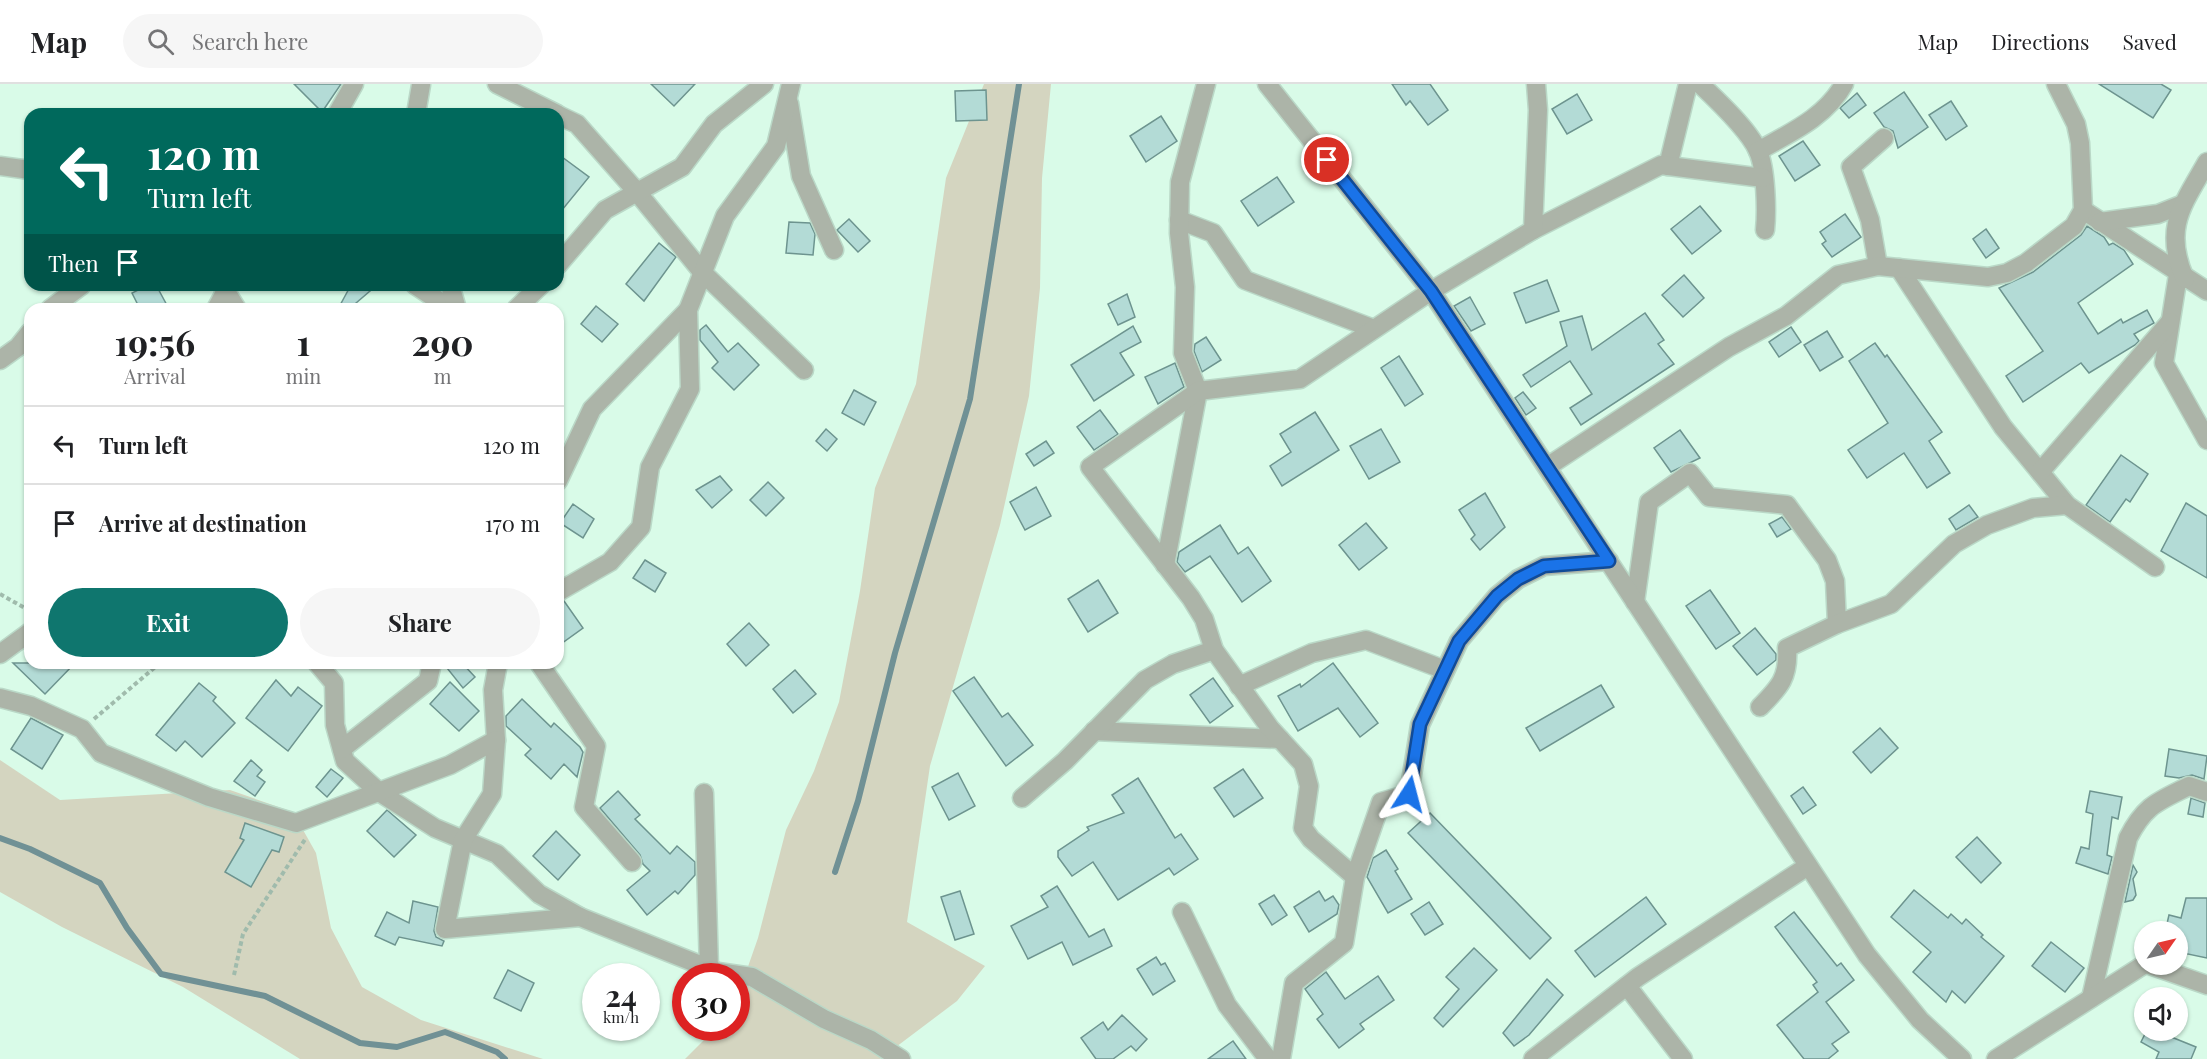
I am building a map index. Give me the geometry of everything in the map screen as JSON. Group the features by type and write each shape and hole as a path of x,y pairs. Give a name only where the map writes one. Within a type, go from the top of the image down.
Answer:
{"street":[{"path":"340,108 354,84"},
{"path":"497,84 545,108"},
{"path":"564,258 605,210 682,167 714,124 764,84"},
{"path":"1165,565 1198,390 1183,352 1185,287 1179,220 1180,182 1206,84"},
{"path":"1269,84 1431,291 1867,956 1920,1020 1962,1059"},
{"path":"1533,230 1538,110 1536,84"},
{"path":"1668,166 1688,84"},
{"path":"1700,84 1726,108 1758,151 1768,209 1765,230"},
{"path":"1758,151 1806,123 1836,100 1844,84"},
{"path":"1547,467 1730,348 1786,316 1826,282 1852,270 1878,266 1988,277 2007,273 2026,263 2074,226 2083,210 2080,143 2076,124 2056,84"},
{"path":"417,108 421,85"},
{"path":"787,88 801,176 834,250"},
{"path":"564,468 592,409 688,310 725,216 776,146 787,88"},
{"path":"564,118 577,124 637,192 703,273 804,370"},
{"path":"1878,266 1870,220 1851,167 1884,138"},
{"path":"2207,162 2183,204 2174,231 2175,256 2182,278 2170,322 2164,363 2207,440"},
{"path":"1355,877 1311,839 1303,828 1309,786 1304,764 1280,739 1239,686 1214,650 1204,619 1090,467 1198,390 1300,379 1431,291 1533,230 1661,165 1762,178"},
{"path":"0,166 24,170"},
{"path":"2100,222 2158,214 2183,204"},
{"path":"2083,210 2182,278 2207,291"},
{"path":"1179,220 1213,233 1245,280 1374,329"},
{"path":"1899,268 2003,427 2067,506 2155,567"},
{"path":"58,303 74,291"},
{"path":"424,291 442,303"},
{"path":"522,303 535,291"},
{"path":"564,589 610,562 641,527 650,467 690,389 688,310"},
{"path":"2040,472 2170,322"},
{"path":"0,360 24,340"},
{"path":"1635,602 1648,502 1690,473 1709,497 1787,505 1827,560 1835,581 1837,624"},
{"path":"1760,707 1776,691 1789,668 1787,648 1837,624 1890,604 1954,544 1987,525 2033,508 2067,506"},
{"path":"1281,1059 1294,983 1344,943 1355,877 1381,802 1409,794 1420,724 1459,641 1497,596 1518,579 1544,566 1609,561"},
{"path":"0,654 24,636"},
{"path":"1239,686 1312,653 1366,640 1445,670"},
{"path":"1022,798 1145,680 1173,664 1214,650"},
{"path":"322,669 334,683 335,724 345,761 380,792 435,828 498,854 539,894 580,917 695,963"},
{"path":"342,748 428,681 431,669"},
{"path":"497,669 493,690 496,740 492,794 463,840 445,929 580,917"},
{"path":"543,669 597,746 584,807 632,862"},
{"path":"0,698 31,706 82,729 101,753 209,797 296,823 450,765 496,740"},
{"path":"1094,730 1280,739"},
{"path":"2091,998 2127,838 2139,816 2154,803 2189,786 2207,792"},
{"path":"704,793 710,963"},
{"path":"1533,1059 1627,986 1808,866"},
{"path":"1182,912 1227,1005 1268,1059"},
{"path":"1996,1059 2134,971"},
{"path":"2178,975 2207,985"},
{"path":"750,976 824,1019 871,1040 901,1059"},
{"path":"1627,986 1683,1059"}],"path":[{"path":"0,594 24,608"},
{"path":"82,729 153,669"},
{"path":"234,975 243,934 321,813"}],"green space":[{"path":"984,84 1051,84 1042,178 1040,288 1029,396 1000,525 930,766 907,922 985,966 957,1001 880,1059 685,1059 703,1041 750,1041 749,963 786,830 814,771 839,702 860,591 875,488 916,384 946,178"},
{"path":"0,760 60,800 230,790 293,812 316,853 331,928 362,987 421,1020 543,1059 300,1059 183,987 62,927 0,892"}],"building":[{"path":"294,84 341,84 325,108 318,108"},
{"path":"651,84 695,84 674,106"},
{"path":"1392,84 1430,84 1448,110 1428,125 1410,101 1406,105"},
{"path":"2099,84 2161,84 2171,90 2153,118"},
{"path":"986,90 987,120 956,121 955,91"},
{"path":"1904,92 1928,127 1898,148 1893,131 1884,127 1874,113"},
{"path":"1857,93 1866,105 1849,118 1840,108"},
{"path":"1577,94 1592,120 1567,134 1552,109"},
{"path":"1951,101 1967,126 1946,140 1929,115"},
{"path":"1161,116 1177,141 1146,162 1130,136"},
{"path":"1803,141 1820,165 1795,181 1779,156"},
{"path":"564,158 589,177 564,208"},
{"path":"1277,177 1294,202 1258,226 1241,201"},
{"path":"1700,206 1721,231 1692,254 1671,229"},
{"path":"1845,214 1861,237 1832,257 1822,244 1826,241 1820,232"},
{"path":"849,219 870,241 858,252 837,230"},
{"path":"789,222 810,223 815,234 813,255 786,253"},
{"path":"2087,226 2104,237 2109,245 2113,243 2124,250 2133,264 2078,303 2098,334 2121,319 2123,323 2147,310 2154,323 2134,334 2139,341 2135,345 2089,373 2081,363 2023,402 2006,376 2043,351 1999,288 2033,272 2081,235"},
{"path":"1986,229 1999,248 1986,258 1973,239"},
{"path":"659,243 676,257 644,301 626,284"},
{"path":"1684,275 1704,298 1683,317 1662,295"},
{"path":"1547,280 1559,311 1526,323 1514,293"},
{"path":"159,291 166,303 137,303 132,293"},
{"path":"348,291 370,291 356,303 341,303"},
{"path":"1127,294 1135,317 1118,325 1108,304"},
{"path":"1470,297 1485,324 1471,331 1454,306"},
{"path":"596,306 618,324 602,342 581,324"},
{"path":"1645,313 1664,340 1658,344 1674,364 1581,425 1570,408 1592,394 1570,361 1531,387 1523,375 1567,346 1560,322 1582,316 1592,350"},
{"path":"706,325 728,352 738,343 759,365 734,390 712,368 718,362 700,340 700,330"},
{"path":"1133,326 1141,342 1120,353 1134,375 1094,401 1071,365"},
{"path":"1791,327 1801,342 1779,357 1769,342"},
{"path":"1827,331 1843,357 1820,371 1804,345"},
{"path":"1206,337 1221,360 1202,372 1194,351 1195,344"},
{"path":"1875,343 1885,357 1887,355 1942,432 1929,441 1950,473 1927,488 1904,453 1867,478 1848,450 1888,423 1849,361"},
{"path":"1399,356 1423,394 1405,406 1381,368"},
{"path":"1175,363 1184,387 1158,404 1145,377"},
{"path":"854,390 876,402 864,425 842,413"},
{"path":"1523,392 1536,408 1526,415 1515,398"},
{"path":"1100,410 1118,434 1094,450 1077,427"},
{"path":"1315,412 1339,450 1282,486 1270,466 1291,452 1280,434"},
{"path":"826,429 837,439 827,451 816,441"},
{"path":"1381,429 1400,462 1369,479 1350,446"},
{"path":"1680,430 1700,458 1671,472 1654,448"},
{"path":"1046,441 1054,453 1034,466 1026,454"},
{"path":"2121,455 2148,474 2130,502 2126,499 2110,522 2086,505"},
{"path":"720,476 732,490 712,508 696,490"},
{"path":"768,482 784,498 766,516 750,500"},
{"path":"1036,487 1051,516 1025,530 1010,502"},
{"path":"1485,493 1505,527 1480,550 1471,539 1475,535 1459,510"},
{"path":"2186,503 2207,516 2207,578 2161,551"},
{"path":"573,504 594,519 583,538 564,526 564,517"},
{"path":"1969,505 1978,517 1956,530 1949,519"},
{"path":"1782,517 1791,529 1777,537 1769,524"},
{"path":"1366,523 1387,548 1359,570 1339,545"},
{"path":"1220,525 1238,554 1248,547 1271,581 1242,602 1210,556 1185,572 1177,562 1179,552"},
{"path":"645,560 666,573 655,592 633,578"},
{"path":"1098,580 1118,613 1088,632 1068,599"},
{"path":"1710,590 1740,633 1716,649 1686,606"},
{"path":"564,601 583,628 564,642"},
{"path":"749,623 769,645 746,666 727,644"},
{"path":"1755,628 1776,654 1776,660 1757,675 1733,646"},
{"path":"13,663 24,663 24,669 69,669 45,694"},
{"path":"1333,663 1378,723 1360,737 1338,708 1298,731 1278,696 1300,684 1301,687"},
{"path":"448,669 468,669 475,677 463,688"},
{"path":"795,670 816,694 793,713 773,689"},
{"path":"974,677 1002,717 1008,713 1033,745 1006,766 953,691"},
{"path":"1213,678 1233,706 1210,723 1190,695"},
{"path":"276,680 291,696 298,687 322,706 288,751 246,718"},
{"path":"450,682 479,711 459,731 430,704"},
{"path":"199,683 216,697 213,701 235,723 202,757 185,741 176,751 156,735"},
{"path":"1601,685 1614,707 1540,751 1526,728"},
{"path":"522,699 551,727 554,723 580,747 583,752 577,777 564,764 551,779 525,755 531,749 506,726 506,716"},
{"path":"31,718 63,735 42,769 11,749"},
{"path":"1880,728 1898,748 1871,773 1853,752"},
{"path":"2169,749 2207,756 2204,779 2192,775 2179,778 2165,776"},
{"path":"251,760 262,770 257,776 265,782 255,796 234,781"},
{"path":"331,769 343,778 327,797 316,787"},
{"path":"1243,769 1263,798 1234,817 1214,788"},
{"path":"958,773 975,806 949,820 932,787"},
{"path":"1138,778 1175,838 1181,834 1198,859 1174,875 1169,868 1118,900 1093,862 1072,876 1058,857 1058,851 1089,830 1087,827 1124,813 1112,795"},
{"path":"1803,787 1816,805 1803,814 1791,796"},
{"path":"618,791 640,815 635,819 670,854 677,846 695,862 695,875 678,894 675,891 647,915 627,890 650,871 643,864 640,855 600,808"},
{"path":"2090,791 2122,797 2118,819 2112,817 2107,855 2112,857 2108,874 2076,863 2081,847 2089,849 2093,814 2086,812"},
{"path":"2191,798 2205,803 2203,817 2188,814"},
{"path":"387,810 416,835 394,857 367,831"},
{"path":"1430,813 1551,938 1530,959 1408,833"},
{"path":"245,823 284,837 279,852 272,850 251,887 225,872 244,840 240,838"},
{"path":"556,831 580,855 558,880 533,856"},
{"path":"1977,837 2001,863 1981,883 1956,857"},
{"path":"1386,850 1398,869 1395,871 1412,899 1388,913 1367,877 1373,858"},
{"path":"2133,865 2137,872 2133,879 2136,895 2133,900 2125,902"},
{"path":"1057,886 1089,937 1104,929 1112,946 1073,965 1062,942 1028,959 1011,926 1048,907 1041,896"},
{"path":"1914,890 1948,918 1951,914 1962,924 1966,919 1983,935 1981,937 2004,956 1965,1003 1952,991 1946,1002 1913,972 1931,952 1891,917"},
{"path":"960,891 974,934 955,940 941,897"},
{"path":"1319,891 1325,901 1333,896 1339,905 1337,914 1309,932 1294,907"},
{"path":"1274,895 1287,915 1272,925 1259,904"},
{"path":"1646,897 1666,924 1595,977 1575,951"},
{"path":"2186,898 2207,898 2207,958 2188,954 2188,921 2168,921 2169,915 2181,918"},
{"path":"413,901 438,907 434,931 436,937 444,941 442,946 399,937 395,945 375,936 387,912 409,923"},
{"path":"1429,902 1443,924 1425,935 1411,914"},
{"path":"1794,912 1837,966 1841,963 1854,980 1826,1002 1849,1032 1832,1044 1838,1051 1828,1059 1804,1059 1777,1025 1818,992 1813,985 1817,982 1775,927"},
{"path":"2051,942 2084,968 2065,992 2032,966"},
{"path":"1474,948 1497,970 1443,1027 1434,1018 1459,989 1446,977"},
{"path":"1156,957 1161,965 1165,963 1175,981 1153,995 1137,969"},
{"path":"508,970 534,983 521,1011 494,998"},
{"path":"1326,972 1345,999 1378,976 1394,1000 1360,1024 1364,1029 1339,1048 1317,1019 1323,1014 1305,989"},
{"path":"1547,979 1563,995 1529,1035 1514,1046 1503,1033"},
{"path":"1122,1015 1147,1039 1136,1051 1131,1046 1113,1059 1096,1059 1081,1038 1103,1022 1108,1030"},
{"path":"1233,1041 1246,1059 1208,1059"},
{"path":"2181,1041 2196,1047 2191,1059 2156,1059 2159,1052 2141,1042"}],"waterway":[{"path":"835,872 858,801 895,653 970,399 1019,84"},
{"path":"0,838 30,849 100,883 127,928 161,974 265,996 360,1043 397,1047 445,1032 497,1052 505,1059"}],"route":[{"path":"1327,160 1431,291 1609,561 1544,566 1518,579 1497,596 1459,641 1420,724 1409,794"}]}
